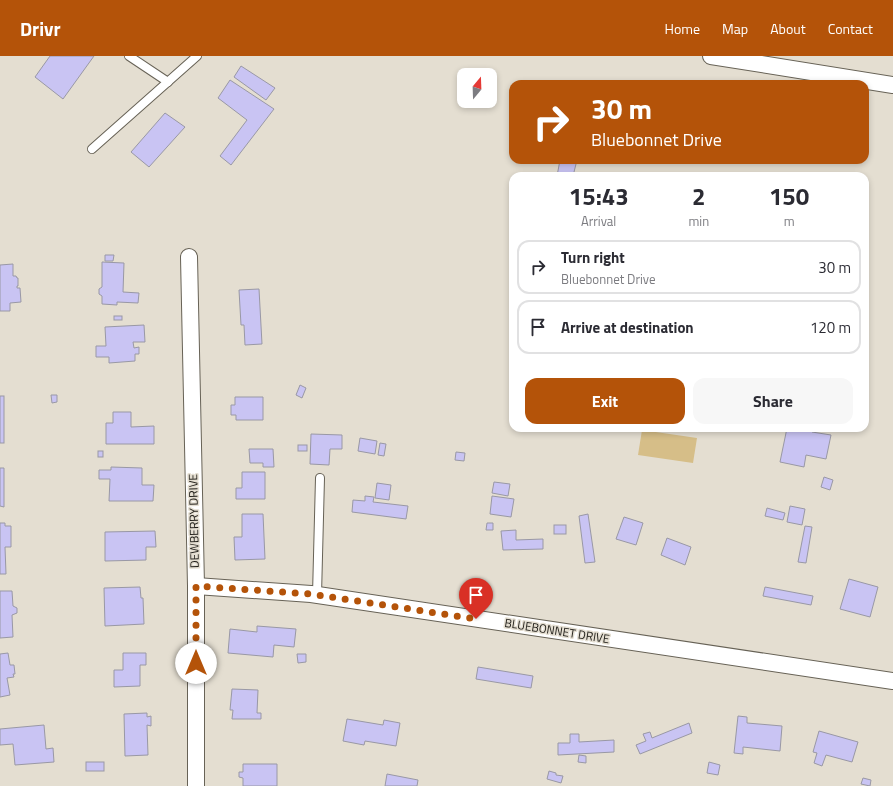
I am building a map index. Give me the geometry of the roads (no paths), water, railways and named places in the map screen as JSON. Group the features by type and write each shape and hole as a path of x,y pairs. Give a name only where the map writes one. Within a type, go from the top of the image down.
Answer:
{"street":[{"path":"711,56 862,80"},
{"path":"869,81 893,85"},
{"name":"DEWBERRY DRIVE","path":"189,257 196,586 196,786"},
{"name":"BLUEBONNET DRIVE","path":"196,586 317,595 893,681"}],"lane":[{"path":"129,56 168,82"},
{"path":"92,149 197,56"},
{"path":"317,595 320,478"}]}
